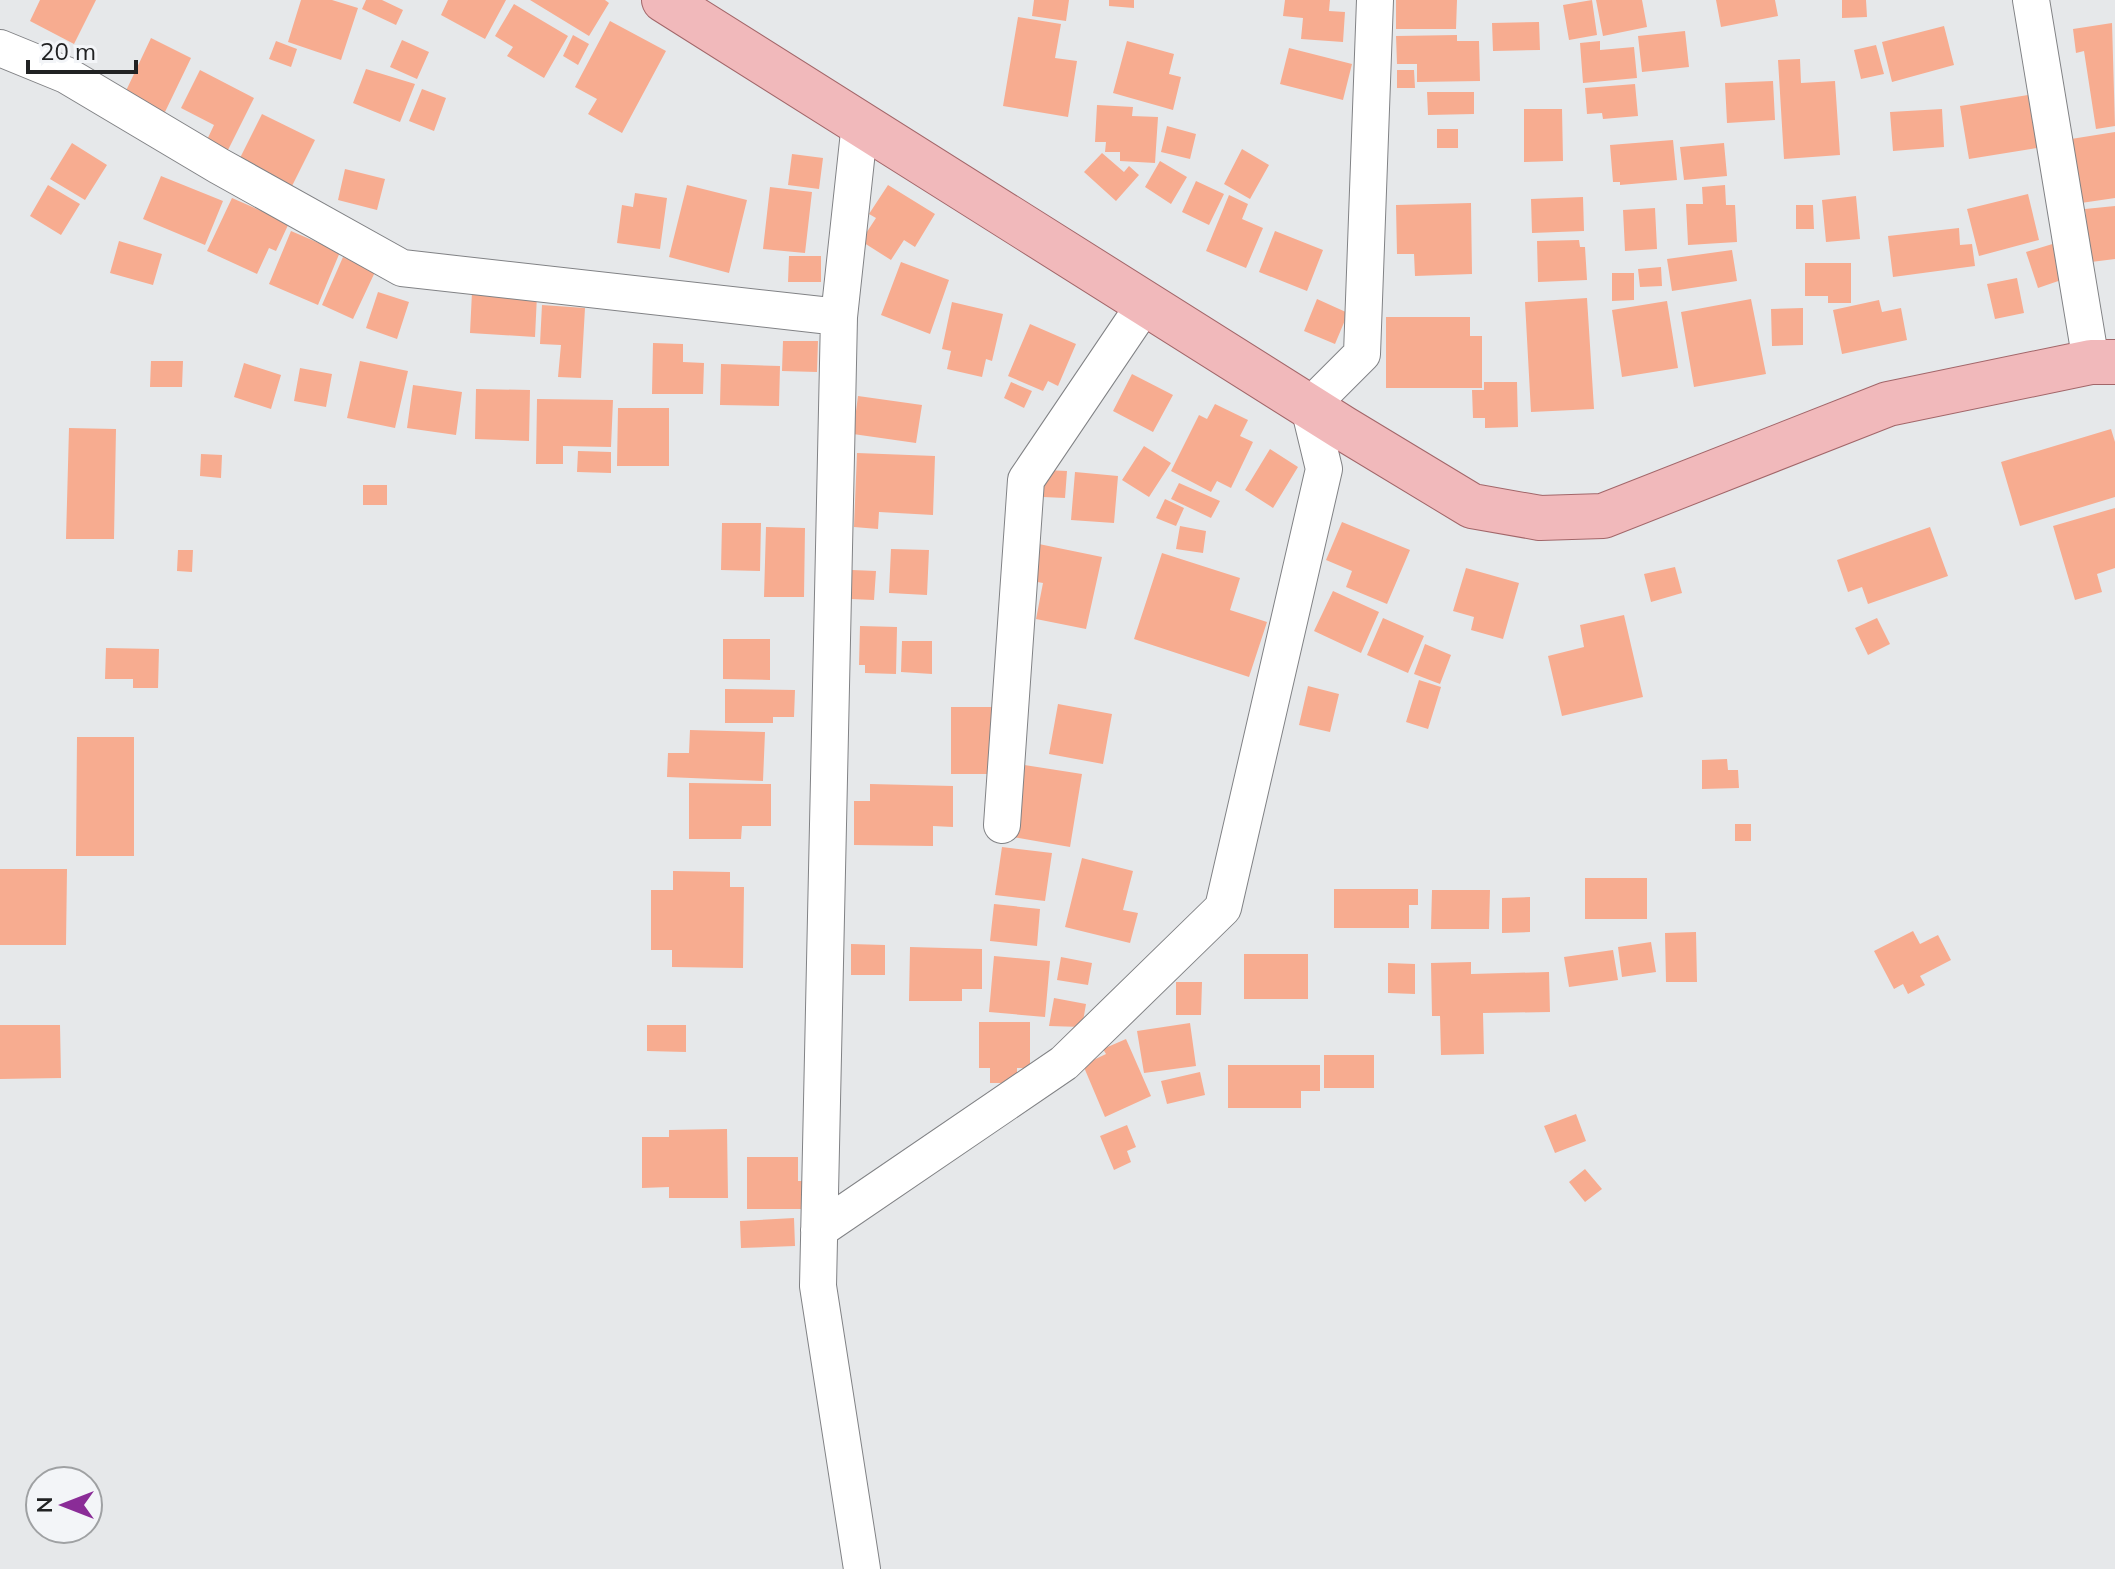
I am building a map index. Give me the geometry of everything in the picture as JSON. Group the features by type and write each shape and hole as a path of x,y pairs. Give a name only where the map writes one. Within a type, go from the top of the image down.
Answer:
{"main road":[{"path":"664,0 1309,407 1472,506 1540,518 1603,516 1888,404 2103,362"}],"street":[{"path":"819,1230 1064,1063 1223,908 1324,469 1309,407 1362,354 1375,0"},
{"path":"2031,0 2103,362"},
{"path":"0,48 66,75 219,166 402,268 839,317"},
{"path":"860,123 839,317 818,1286 862,1569"},
{"path":"1002,825 1026,480 1145,304"}],"building":[{"path":"40,0 96,0 74,44 30,21"},
{"path":"301,0 332,0 358,8 341,60 288,42"},
{"path":"366,0 382,0 403,10 396,25 362,9"},
{"path":"448,0 506,0 485,39 441,15"},
{"path":"530,0 605,0 609,3 589,36"},
{"path":"1034,0 1069,0 1066,21 1032,16"},
{"path":"1109,0 1134,0 1134,8 1109,6"},
{"path":"1285,0 1330,0 1329,11 1345,12 1343,42 1301,39 1303,18 1283,16"},
{"path":"1396,0 1457,0 1456,29 1396,29"},
{"path":"1592,0 1597,35 1569,40 1563,5"},
{"path":"1596,0 1642,0 1647,27 1603,36"},
{"path":"1716,0 1775,0 1778,16 1721,27"},
{"path":"1842,0 1866,0 1867,17 1842,18"},
{"path":"514,4 568,36 544,78 507,56 513,47 495,36"},
{"path":"1018,17 1061,24 1055,58 1077,61 1068,117 1003,106"},
{"path":"610,21 666,51 622,133 588,114 597,99 575,87"},
{"path":"1539,22 1540,50 1493,51 1492,23"},
{"path":"2112,23 2115,126 2096,129 2084,51 2076,53 2073,29"},
{"path":"1944,26 1954,65 1892,82 1882,42"},
{"path":"1685,31 1689,67 1642,72 1638,36"},
{"path":"573,35 589,44 578,65 563,56"},
{"path":"1457,35 1457,41 1479,41 1480,81 1417,82 1417,64 1397,64 1396,36"},
{"path":"151,38 191,58 164,114 124,95"},
{"path":"402,40 429,52 417,79 390,67"},
{"path":"276,41 297,49 291,67 269,59"},
{"path":"1127,41 1174,54 1169,74 1181,77 1173,110 1113,93"},
{"path":"1600,41 1600,50 1634,47 1637,78 1583,83 1580,43"},
{"path":"1876,45 1884,74 1861,79 1854,50"},
{"path":"1289,48 1352,64 1343,100 1280,84"},
{"path":"1800,59 1801,83 1835,81 1840,155 1784,159 1778,60"},
{"path":"366,69 415,84 400,122 353,103"},
{"path":"200,70 254,98 227,152 206,142 214,125 181,108"},
{"path":"1397,70 1414,70 1415,88 1397,88"},
{"path":"1773,81 1775,120 1727,123 1725,83"},
{"path":"1635,84 1638,116 1603,119 1602,113 1587,114 1585,88"},
{"path":"422,89 446,98 434,131 409,121"},
{"path":"1427,92 1474,92 1474,114 1428,115"},
{"path":"2028,95 2037,148 1969,159 1960,106"},
{"path":"1097,105 1133,107 1132,116 1158,117 1155,163 1120,161 1120,152 1105,152 1106,142 1095,142"},
{"path":"1524,109 1562,109 1563,161 1524,162"},
{"path":"1942,109 1944,147 1893,151 1890,112"},
{"path":"262,114 315,140 287,196 234,170"},
{"path":"1167,126 1196,134 1190,159 1161,152"},
{"path":"1437,129 1458,129 1458,148 1437,148"},
{"path":"2115,132 2115,198 2081,203 2071,139"},
{"path":"1673,140 1677,180 1620,185 1620,182 1613,182 1610,145"},
{"path":"72,143 107,165 85,200 50,179"},
{"path":"1724,143 1727,176 1684,180 1680,147"},
{"path":"1242,149 1269,165 1250,199 1224,184"},
{"path":"1102,153 1124,172 1129,166 1139,175 1116,201 1084,172"},
{"path":"792,154 823,158 819,189 788,185"},
{"path":"1160,161 1187,177 1171,204 1145,187"},
{"path":"345,169 385,179 377,210 338,200"},
{"path":"161,176 223,201 205,245 143,219"},
{"path":"1196,181 1224,194 1209,225 1182,212"},
{"path":"48,185 80,204 61,235 30,216"},
{"path":"687,185 747,200 729,273 669,257"},
{"path":"888,185 935,214 915,247 904,240 891,260 861,241 876,218 869,214"},
{"path":"1725,185 1726,205 1735,205 1737,242 1688,245 1686,204 1703,204 1702,187"},
{"path":"770,187 812,192 805,253 763,249"},
{"path":"635,193 667,198 660,249 617,243 622,205 633,207"},
{"path":"2028,194 2039,240 1979,256 1967,209"},
{"path":"1229,195 1248,204 1242,219 1263,228 1246,268 1206,251"},
{"path":"1856,196 1860,239 1826,242 1822,200"},
{"path":"1583,197 1584,231 1532,233 1531,199"},
{"path":"232,198 289,223 276,251 269,248 257,274 207,251"},
{"path":"1471,203 1472,274 1415,276 1414,254 1397,254 1396,205"},
{"path":"1796,205 1813,205 1814,229 1796,229"},
{"path":"2115,206 2115,259 2091,262 2085,209"},
{"path":"1655,208 1657,249 1625,251 1623,210"},
{"path":"1959,228 1960,245 1972,244 1975,266 1893,277 1888,236"},
{"path":"291,231 340,252 318,305 269,284"},
{"path":"1275,231 1323,250 1307,291 1259,272"},
{"path":"1579,240 1580,247 1585,247 1587,280 1538,282 1537,241"},
{"path":"119,241 162,254 153,285 110,273"},
{"path":"2059,242 2070,277 2038,288 2026,252"},
{"path":"1732,250 1737,281 1672,291 1667,259"},
{"path":"789,256 821,256 821,282 788,282"},
{"path":"343,257 375,272 353,319 322,305"},
{"path":"901,262 949,280 930,334 881,315"},
{"path":"1805,263 1851,263 1851,303 1828,303 1828,296 1805,296"},
{"path":"1661,267 1662,286 1640,287 1638,269"},
{"path":"1612,273 1634,273 1634,300 1612,301"},
{"path":"2017,278 2024,313 1995,319 1987,284"},
{"path":"378,292 409,302 397,339 366,328"},
{"path":"472,292 537,295 535,337 470,333"},
{"path":"1587,298 1594,409 1531,412 1525,302"},
{"path":"1317,299 1348,313 1335,344 1304,331"},
{"path":"1751,299 1766,374 1694,387 1681,312"},
{"path":"1879,300 1882,312 1901,308 1907,340 1842,354 1833,310"},
{"path":"1667,301 1678,368 1622,377 1612,310"},
{"path":"952,302 1003,314 992,361 986,359 982,377 947,369 951,351 942,349"},
{"path":"542,305 585,308 581,378 558,377 561,345 540,344"},
{"path":"1803,308 1803,345 1772,346 1771,309"},
{"path":"1386,317 1470,317 1470,336 1482,336 1482,388 1386,388"},
{"path":"1030,324 1076,344 1058,386 1048,381 1043,391 1008,376"},
{"path":"783,341 818,341 817,372 782,371"},
{"path":"653,343 683,344 683,362 704,363 703,394 652,394"},
{"path":"151,361 183,361 182,387 150,387"},
{"path":"360,361 408,371 395,428 347,418"},
{"path":"244,363 281,375 271,409 234,397"},
{"path":"721,364 780,366 779,406 720,405"},
{"path":"300,368 332,374 326,407 294,401"},
{"path":"1132,374 1173,395 1153,432 1113,411"},
{"path":"1011,382 1032,391 1024,408 1004,398"},
{"path":"1484,382 1517,382 1518,427 1485,428 1485,418 1473,418 1472,390 1484,390"},
{"path":"413,385 462,392 456,435 407,428"},
{"path":"476,389 530,390 529,441 475,439"},
{"path":"858,396 922,405 916,443 853,434"},
{"path":"537,399 613,400 611,447 563,446 563,464 536,464"},
{"path":"1215,404 1248,420 1240,436 1253,442 1231,488 1217,481 1211,492 1171,471 1199,415 1207,419"},
{"path":"618,408 669,408 669,466 617,466"},
{"path":"69,428 116,429 114,539 66,539"},
{"path":"2111,429 2115,442 2115,497 2020,526 2001,462"},
{"path":"1144,446 1171,463 1149,497 1122,480"},
{"path":"1270,449 1298,467 1273,508 1245,490"},
{"path":"578,451 611,452 611,473 577,472"},
{"path":"857,453 935,456 933,515 879,512 878,529 854,527"},
{"path":"201,454 222,455 221,478 200,476"},
{"path":"1045,470 1067,471 1065,498 1043,497"},
{"path":"1075,472 1118,476 1114,523 1071,520"},
{"path":"1179,483 1220,501 1211,518 1171,499"},
{"path":"363,485 387,485 387,505 363,505"},
{"path":"1165,499 1184,508 1176,526 1156,518"},
{"path":"2115,508 2115,568 2097,574 2102,592 2075,600 2053,526"},
{"path":"1342,522 1410,550 1387,604 1346,587 1352,571 1326,560"},
{"path":"722,523 761,523 760,571 721,570"},
{"path":"1180,526 1206,531 1203,553 1176,549"},
{"path":"766,527 805,528 804,597 764,597"},
{"path":"1930,527 1948,576 1868,604 1862,587 1848,592 1837,560"},
{"path":"1034,543 1102,557 1086,629 1036,619 1043,583 1026,580"},
{"path":"891,549 929,550 927,595 889,593"},
{"path":"178,550 193,550 192,572 177,571"},
{"path":"1162,553 1240,578 1230,610 1267,622 1249,677 1134,639"},
{"path":"1675,567 1682,593 1651,602 1644,574"},
{"path":"1466,568 1519,583 1503,639 1471,630 1474,617 1453,611"},
{"path":"852,570 876,571 874,600 851,599"},
{"path":"1333,591 1379,612 1361,653 1314,631"},
{"path":"1624,615 1643,697 1562,716 1548,656 1584,647 1580,625"},
{"path":"1383,618 1424,636 1408,673 1367,655"},
{"path":"1877,618 1890,644 1868,655 1855,628"},
{"path":"860,626 897,627 896,674 865,673 865,665 859,665"},
{"path":"723,639 770,639 770,680 723,679"},
{"path":"902,641 932,641 932,674 901,672"},
{"path":"1425,644 1451,655 1440,684 1414,674"},
{"path":"106,648 159,649 158,688 133,688 133,679 105,679"},
{"path":"1419,680 1441,687 1428,729 1406,722"},
{"path":"1308,686 1339,694 1330,732 1299,725"},
{"path":"725,689 795,690 794,717 773,717 773,723 725,723"},
{"path":"1058,704 1112,714 1103,764 1049,754"},
{"path":"951,707 1002,707 990,774 951,774"},
{"path":"690,730 765,732 763,781 667,777 668,753 689,753"},
{"path":"77,737 134,737 134,856 76,856"},
{"path":"1727,759 1728,770 1738,770 1739,788 1702,789 1702,760"},
{"path":"1018,764 1082,774 1070,847 1007,836"},
{"path":"689,783 771,784 771,826 742,826 741,839 689,839"},
{"path":"870,784 953,786 953,827 933,826 933,846 854,845 854,801 870,801"},
{"path":"1735,824 1751,824 1751,841 1735,841"},
{"path":"1002,847 1052,853 1045,901 995,895"},
{"path":"1082,858 1133,871 1123,910 1138,913 1130,943 1065,927"},
{"path":"0,869 67,869 66,945 0,945"},
{"path":"673,871 730,872 730,887 744,887 743,968 672,967 672,950 651,950 651,890 673,890"},
{"path":"1585,878 1647,878 1647,919 1585,919"},
{"path":"1334,889 1418,889 1418,905 1409,905 1409,928 1334,928"},
{"path":"1432,890 1490,890 1489,929 1431,929"},
{"path":"1530,897 1530,932 1502,933 1502,898"},
{"path":"994,904 1040,909 1037,946 990,941"},
{"path":"1913,931 1920,944 1938,935 1951,960 1920,976 1925,985 1908,994 1903,984 1894,989 1874,951"},
{"path":"1696,932 1697,982 1666,982 1665,933"},
{"path":"1651,942 1656,972 1622,977 1618,947"},
{"path":"851,944 885,945 885,975 851,975"},
{"path":"910,947 982,949 982,989 962,989 962,1001 909,1001"},
{"path":"1613,950 1618,980 1569,987 1564,957"},
{"path":"1244,954 1308,954 1308,999 1244,999"},
{"path":"994,956 1050,961 1045,1017 989,1012"},
{"path":"1061,957 1092,963 1088,985 1057,980"},
{"path":"1471,962 1471,974 1549,972 1550,1012 1483,1013 1484,1054 1441,1055 1440,1016 1432,1016 1431,963"},
{"path":"1388,963 1415,964 1415,994 1388,993"},
{"path":"1176,982 1202,982 1201,1015 1176,1015"},
{"path":"1054,998 1086,1004 1082,1027 1049,1026"},
{"path":"979,1022 1030,1022 1030,1068 1017,1068 1017,1083 990,1083 990,1068 979,1068"},
{"path":"1190,1023 1196,1066 1144,1073 1137,1031"},
{"path":"0,1025 60,1025 61,1078 0,1079"},
{"path":"647,1025 686,1025 686,1052 647,1051"},
{"path":"1126,1039 1151,1096 1105,1117 1083,1065 1106,1054 1103,1049"},
{"path":"1324,1055 1374,1055 1374,1088 1324,1088"},
{"path":"1228,1065 1320,1065 1320,1091 1301,1091 1301,1108 1228,1108"},
{"path":"1200,1072 1205,1095 1167,1104 1161,1081"},
{"path":"1576,1114 1586,1141 1555,1153 1544,1126"},
{"path":"1127,1125 1136,1147 1127,1151 1131,1162 1114,1170 1100,1136"},
{"path":"727,1129 728,1198 669,1198 669,1187 642,1188 642,1137 669,1137 669,1130"},
{"path":"747,1157 798,1157 798,1181 809,1181 809,1209 747,1209"},
{"path":"1585,1169 1602,1189 1585,1202 1569,1182"},
{"path":"794,1218 795,1246 741,1248 740,1221"}]}
